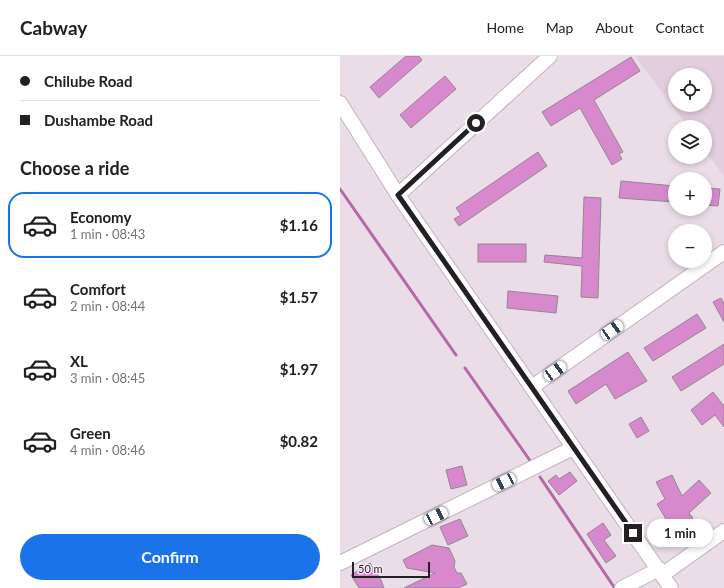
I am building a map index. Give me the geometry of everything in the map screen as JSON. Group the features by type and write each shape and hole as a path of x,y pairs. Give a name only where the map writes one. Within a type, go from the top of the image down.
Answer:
{"street":[{"path":"398,195 550,56"},
{"path":"340,103 398,195 672,588"},
{"path":"532,387 724,252"},
{"path":"340,564 573,448"},
{"path":"622,588 660,572 724,531"}],"shaded area":[{"path":"635,56 724,56 724,176 712,160 712,120 683,120 677,112 712,112 712,68 668,68 668,100"}],"building":[{"path":"406,56 419,56 422,60 379,98 370,87"},
{"path":"631,57 640,71 594,100 623,152 619,154 622,159 612,165 580,108 551,126 542,112"},
{"path":"445,76 456,89 411,128 400,115"},
{"path":"538,152 547,166 459,226 454,219 461,215 456,208"},
{"path":"621,181 668,185 668,202 619,198"},
{"path":"712,188 720,189 718,206 712,206"},
{"path":"584,197 601,198 598,298 581,297 582,266 544,262 545,255 582,258"},
{"path":"478,244 526,244 526,262 478,262"},
{"path":"508,291 558,296 556,313 507,308"},
{"path":"721,298 724,304 724,322 713,302"},
{"path":"697,314 706,328 653,361 644,348"},
{"path":"724,344 724,364 681,391 672,377"},
{"path":"628,352 647,381 615,399 606,384 576,404 568,391"},
{"path":"713,392 724,406 724,427 715,415 702,425 691,410"},
{"path":"641,417 649,431 637,438 629,424"},
{"path":"462,466 467,485 451,489 446,470"},
{"path":"570,472 577,481 559,495 548,481 556,475 559,479"},
{"path":"672,475 682,496 699,480 711,493 689,513 693,518 674,529 671,524 669,524 657,504 665,499 656,482"},
{"path":"460,519 468,536 448,545 440,527"},
{"path":"603,523 611,535 604,540 616,556 606,563 587,534"},
{"path":"432,545 449,548 455,561 454,567 457,573 461,573 467,584 458,588 404,588 435,573 407,568 403,560"},
{"path":"370,563 381,580 384,588 359,588 351,575"}],"waterway":[{"path":"340,189 456,355"},
{"path":"465,368 531,462"},
{"path":"540,477 614,587"}],"route":[{"path":"476,123 398,195 633,533"}]}
